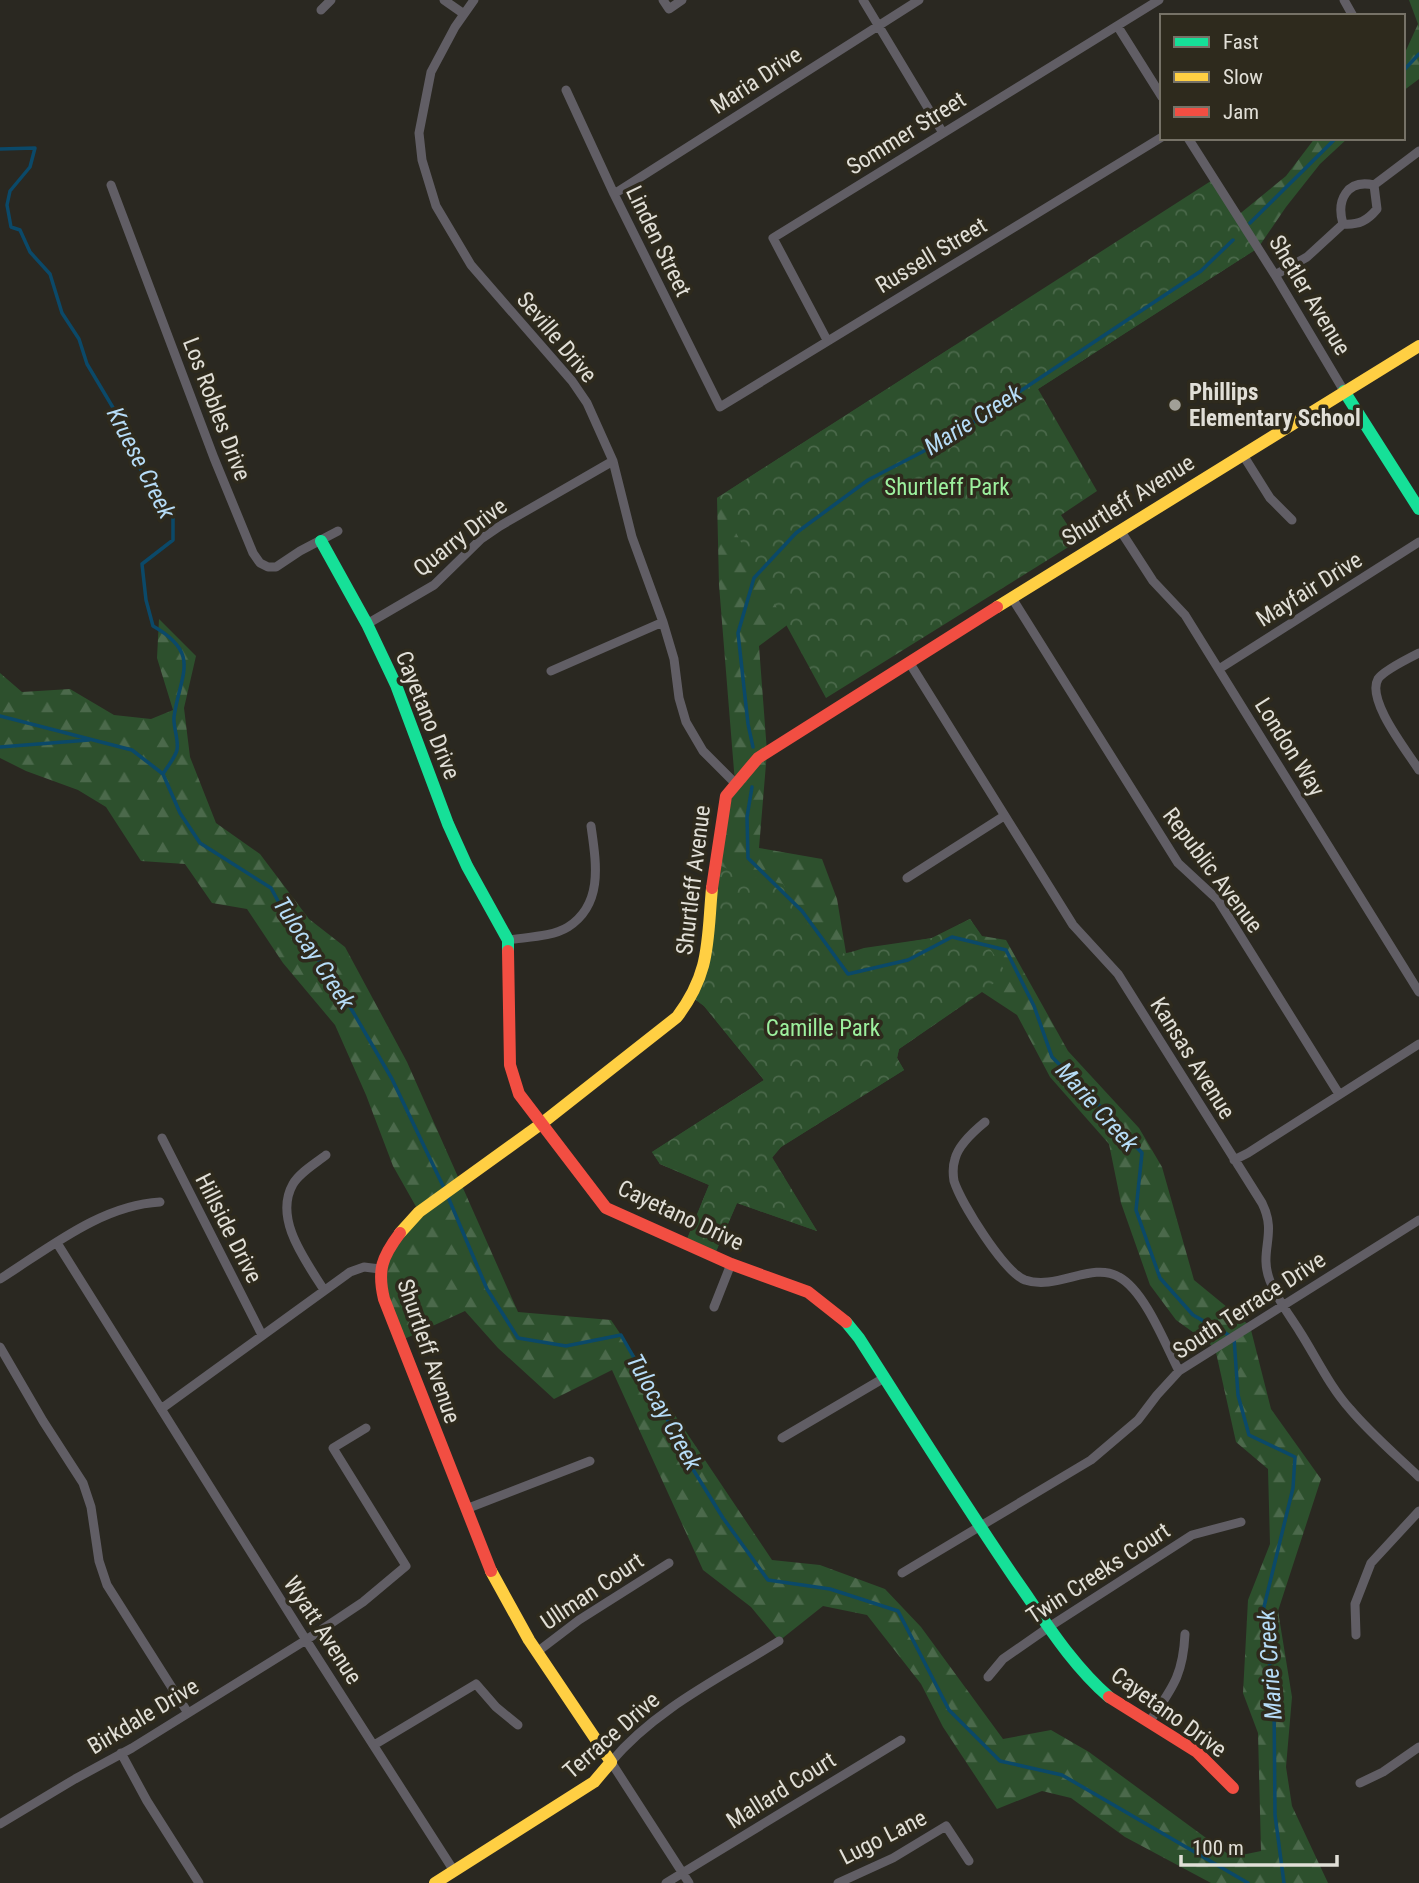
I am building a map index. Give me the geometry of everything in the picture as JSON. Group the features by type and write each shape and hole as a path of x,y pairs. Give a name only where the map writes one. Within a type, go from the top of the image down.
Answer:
{"street":[{"path":"321,10 331,0"},
{"path":"444,0 464,14"},
{"name":"Seville Drive","path":"474,0 430,72 419,133 422,160 436,206 471,265 572,381 587,403 614,461 632,537 674,659 679,698 686,722 703,751 735,783"},
{"path":"663,0 669,9 682,0"},
{"path":"863,0 943,133"},
{"name":"Maria Drive","path":"614,194 919,0"},
{"name":"Sommer Street","path":"827,340 773,238 1159,0"},
{"path":"1118,27 1160,94"},
{"name":"Linden Street","path":"566,90 614,194 720,407"},
{"name":"Russell Street","path":"720,407 1160,138"},
{"name":"Shetler Avenue","path":"1189,140 1275,275 1343,391 1419,509"},
{"path":"1374,186 1419,152"},
{"path":"1343,224 1340,202 1345,193 1367,184 1374,186"},
{"name":"Los Robles Drive","path":"111,185 214,458 253,553 260,563 276,567 338,531"},
{"path":"1275,275 1307,257 1343,224 1354,225 1368,220 1377,209 1374,186"},
{"name":"Shurtleff Avenue","path":"611,1762 500,1593 384,1299 380,1269 394,1241 419,1212 541,1125 677,1017 692,997 702,974 709,942 712,890 726,796 758,758 1119,530 1419,346"},
{"path":"1243,455 1270,498 1292,520"},
{"name":"Quarry Drive","path":"367,624 434,585 481,540 500,526 614,461"},
{"name":"London Way","path":"1119,530 1153,581 1185,615 1419,992"},
{"name":"Cayetano Drive","path":"321,541 367,624 406,705 448,824 467,866 508,940 510,1065 519,1094 541,1125 606,1208 732,1264 808,1292 846,1322 859,1338 979,1526 1086,1676 1115,1702 1197,1752 1233,1788"},
{"name":"Mayfair Drive","path":"1219,669 1419,542"},
{"name":"Republic Avenue","path":"1012,598 1178,863 1218,900 1339,1094"},
{"path":"551,671 663,622"},
{"path":"1419,653 1379,677 1374,691 1378,704 1419,770"},
{"name":"Kansas Avenue","path":"909,662 1073,925 1118,974 1269,1217 1270,1233 1265,1266 1270,1283 1283,1305 1347,1407 1419,1477"},
{"path":"907,878 1004,816"},
{"path":"508,940 567,928 585,911 596,883 597,864 592,826"},
{"path":"1234,1160 1419,1044"},
{"path":"985,1122 973,1132 955,1158 953,1178 997,1255 1019,1277 1028,1281 1056,1282 1100,1271 1118,1276 1130,1284 1144,1304 1179,1371"},
{"name":"Hillside Drive","path":"162,1138 262,1335"},
{"path":"324,1290 296,1244 288,1214 288,1197 294,1182 326,1155"},
{"path":"0,1279 100,1218 144,1203 160,1202"},
{"name":"South Terrace Drive","path":"902,1573 1091,1460 1139,1420 1179,1371 1419,1220"},
{"name":"Wyatt Avenue","path":"57,1243 454,1871"},
{"path":"714,1307 732,1264"},
{"path":"161,1409 350,1272 364,1267 380,1269"},
{"path":"0,1347 83,1483 91,1507 99,1561 107,1586 188,1713"},
{"path":"782,1438 884,1378"},
{"name":"Birkdale Drive","path":"0,1824 306,1640 363,1602 407,1566 333,1448 366,1428"},
{"path":"466,1509 590,1461"},
{"path":"1356,1634 1355,1604 1371,1563 1419,1511"},
{"name":"Twin Creeks Court","path":"988,1677 1003,1659 1192,1535 1241,1522"},
{"name":"Ullman Court","path":"537,1652 579,1620 669,1563"},
{"path":"1150,1721 1178,1678 1184,1655 1185,1634"},
{"name":"Terrace Drive","path":"435,1883 594,1782 625,1745 674,1707 779,1641"},
{"path":"374,1745 476,1684 496,1707 518,1725"},
{"name":"Mallard Court","path":"666,1883 901,1740"},
{"path":"1360,1783 1383,1772 1419,1747"},
{"path":"121,1753 147,1801 199,1883"},
{"path":"611,1762 689,1883"},
{"name":"Lugo Lane","path":"838,1883 893,1858 946,1826 969,1861"}],"green space":[{"path":"1409,0 1419,0 1419,79 1405,90 1405,53 1418,24"},
{"path":"1313,140 1346,140 1320,164 1258,248 1038,389 786,626 759,646 767,752 759,848 822,859 837,899 846,953 932,938 970,919 982,936 1006,940 1068,1051 1139,1128 1162,1167 1194,1280 1250,1326 1271,1409 1321,1479 1278,1611 1292,1697 1286,1767 1292,1806 1328,1883 1211,1883 1125,1837 1071,1798 1042,1791 997,1809 943,1727 921,1684 867,1615 823,1606 779,1641 751,1607 703,1570 612,1370 554,1399 498,1348 465,1311 400,1341 380,1269 419,1212 393,1166 335,1025 283,963 247,909 212,903 185,864 141,861 106,807 78,790 26,771 0,758 0,673 22,692 70,689 114,715 151,719 173,710 157,658 159,619 196,656 184,708 190,757 216,823 260,854 309,919 345,947 407,1062 518,1312 611,1320 772,1560 820,1565 885,1589 921,1627 1003,1739 1051,1730 1089,1752 1232,1857 1261,1851 1258,1733 1243,1693 1248,1600 1270,1544 1268,1469 1236,1442 1215,1348 1176,1320 1150,1285 1121,1203 1109,1144 1050,1077 1017,1015 982,992 899,1049 897,1058 904,1070 781,1147 772,1158 817,1231 737,1203 714,1256 685,1244 709,1185 660,1164 652,1152 764,1080 704,1006 692,997 702,974 712,890 735,783 719,585 717,498 954,346 1177,265 1286,176"},
{"name":"Shurtleff Park","path":"1214,179 1258,248 1038,389 1097,491 1061,515 1078,541 826,698 717,498"},
{"name":"Camille Park","path":"715,863 734,872 783,884 811,929 826,946 845,954 864,948 932,938 970,919 1007,974 899,1049 897,1058 904,1070 781,1147 772,1157 817,1231 737,1203 714,1256 685,1244 709,1185 660,1164 652,1152 764,1080 704,1006 692,997 702,974"}],"waterway":[{"name":"Marie Creek","path":"1405,69 1419,54"},
{"name":"Marie Creek","path":"1250,223 1334,140"},
{"name":"Kruese Creek","path":"0,149 35,148 30,167 10,191 7,205 11,227 20,230 30,252 50,274 62,313 79,339 87,364 115,411 147,485 173,516 173,540 142,564 146,600 153,626 168,636 183,656 183,677 174,717 177,750 163,774"},
{"name":"Marie Creek","path":"753,747 738,633 754,578 796,533 868,480 951,437 1201,271 1233,240"},
{"name":"Tulocay Creek","path":"0,716 132,750 163,774 180,813 200,843 271,888 291,925 335,981 392,1079 445,1190"},
{"path":"0,747 89,740"},
{"name":"Marie Creek","path":"752,787 747,817 748,858 802,911 848,974 908,960 952,937 1006,950 1034,1006 1052,1057 1142,1153 1136,1210 1160,1278 1193,1315 1234,1338 1238,1395 1249,1435 1295,1457 1293,1488 1263,1611 1274,1700 1275,1815 1284,1883"},
{"name":"Tulocay Creek","path":"448,1197 487,1289 518,1338 566,1346 621,1335 657,1398 686,1458 723,1518 768,1580 830,1589 898,1611 949,1710 1000,1761 1062,1775 1248,1883"}],"traffic: fast":[{"path":"1344,391 1419,509"},
{"path":"321,541 367,624 396,685 448,824 467,866 508,940 508,951"},
{"path":"846,1322 1048,1626 1083,1671 1109,1697"}],"traffic: slow":[{"path":"997,607 1419,346"},
{"path":"400,1233 419,1212 541,1124 677,1017 688,1001 702,970 708,940 712,888"},
{"path":"435,1883 594,1782 611,1762 529,1640 491,1571"}],"traffic: jam":[{"path":"712,888 726,796 758,758 997,607"},
{"path":"508,951 510,1065 519,1094 606,1208 731,1264 808,1292 846,1322"},
{"path":"400,1233 385,1257 381,1272 384,1299 491,1571"},
{"path":"1109,1697 1197,1752 1233,1788"}],"place":[{"name":"Phillips Elementary School","path":"1175,405"}]}
